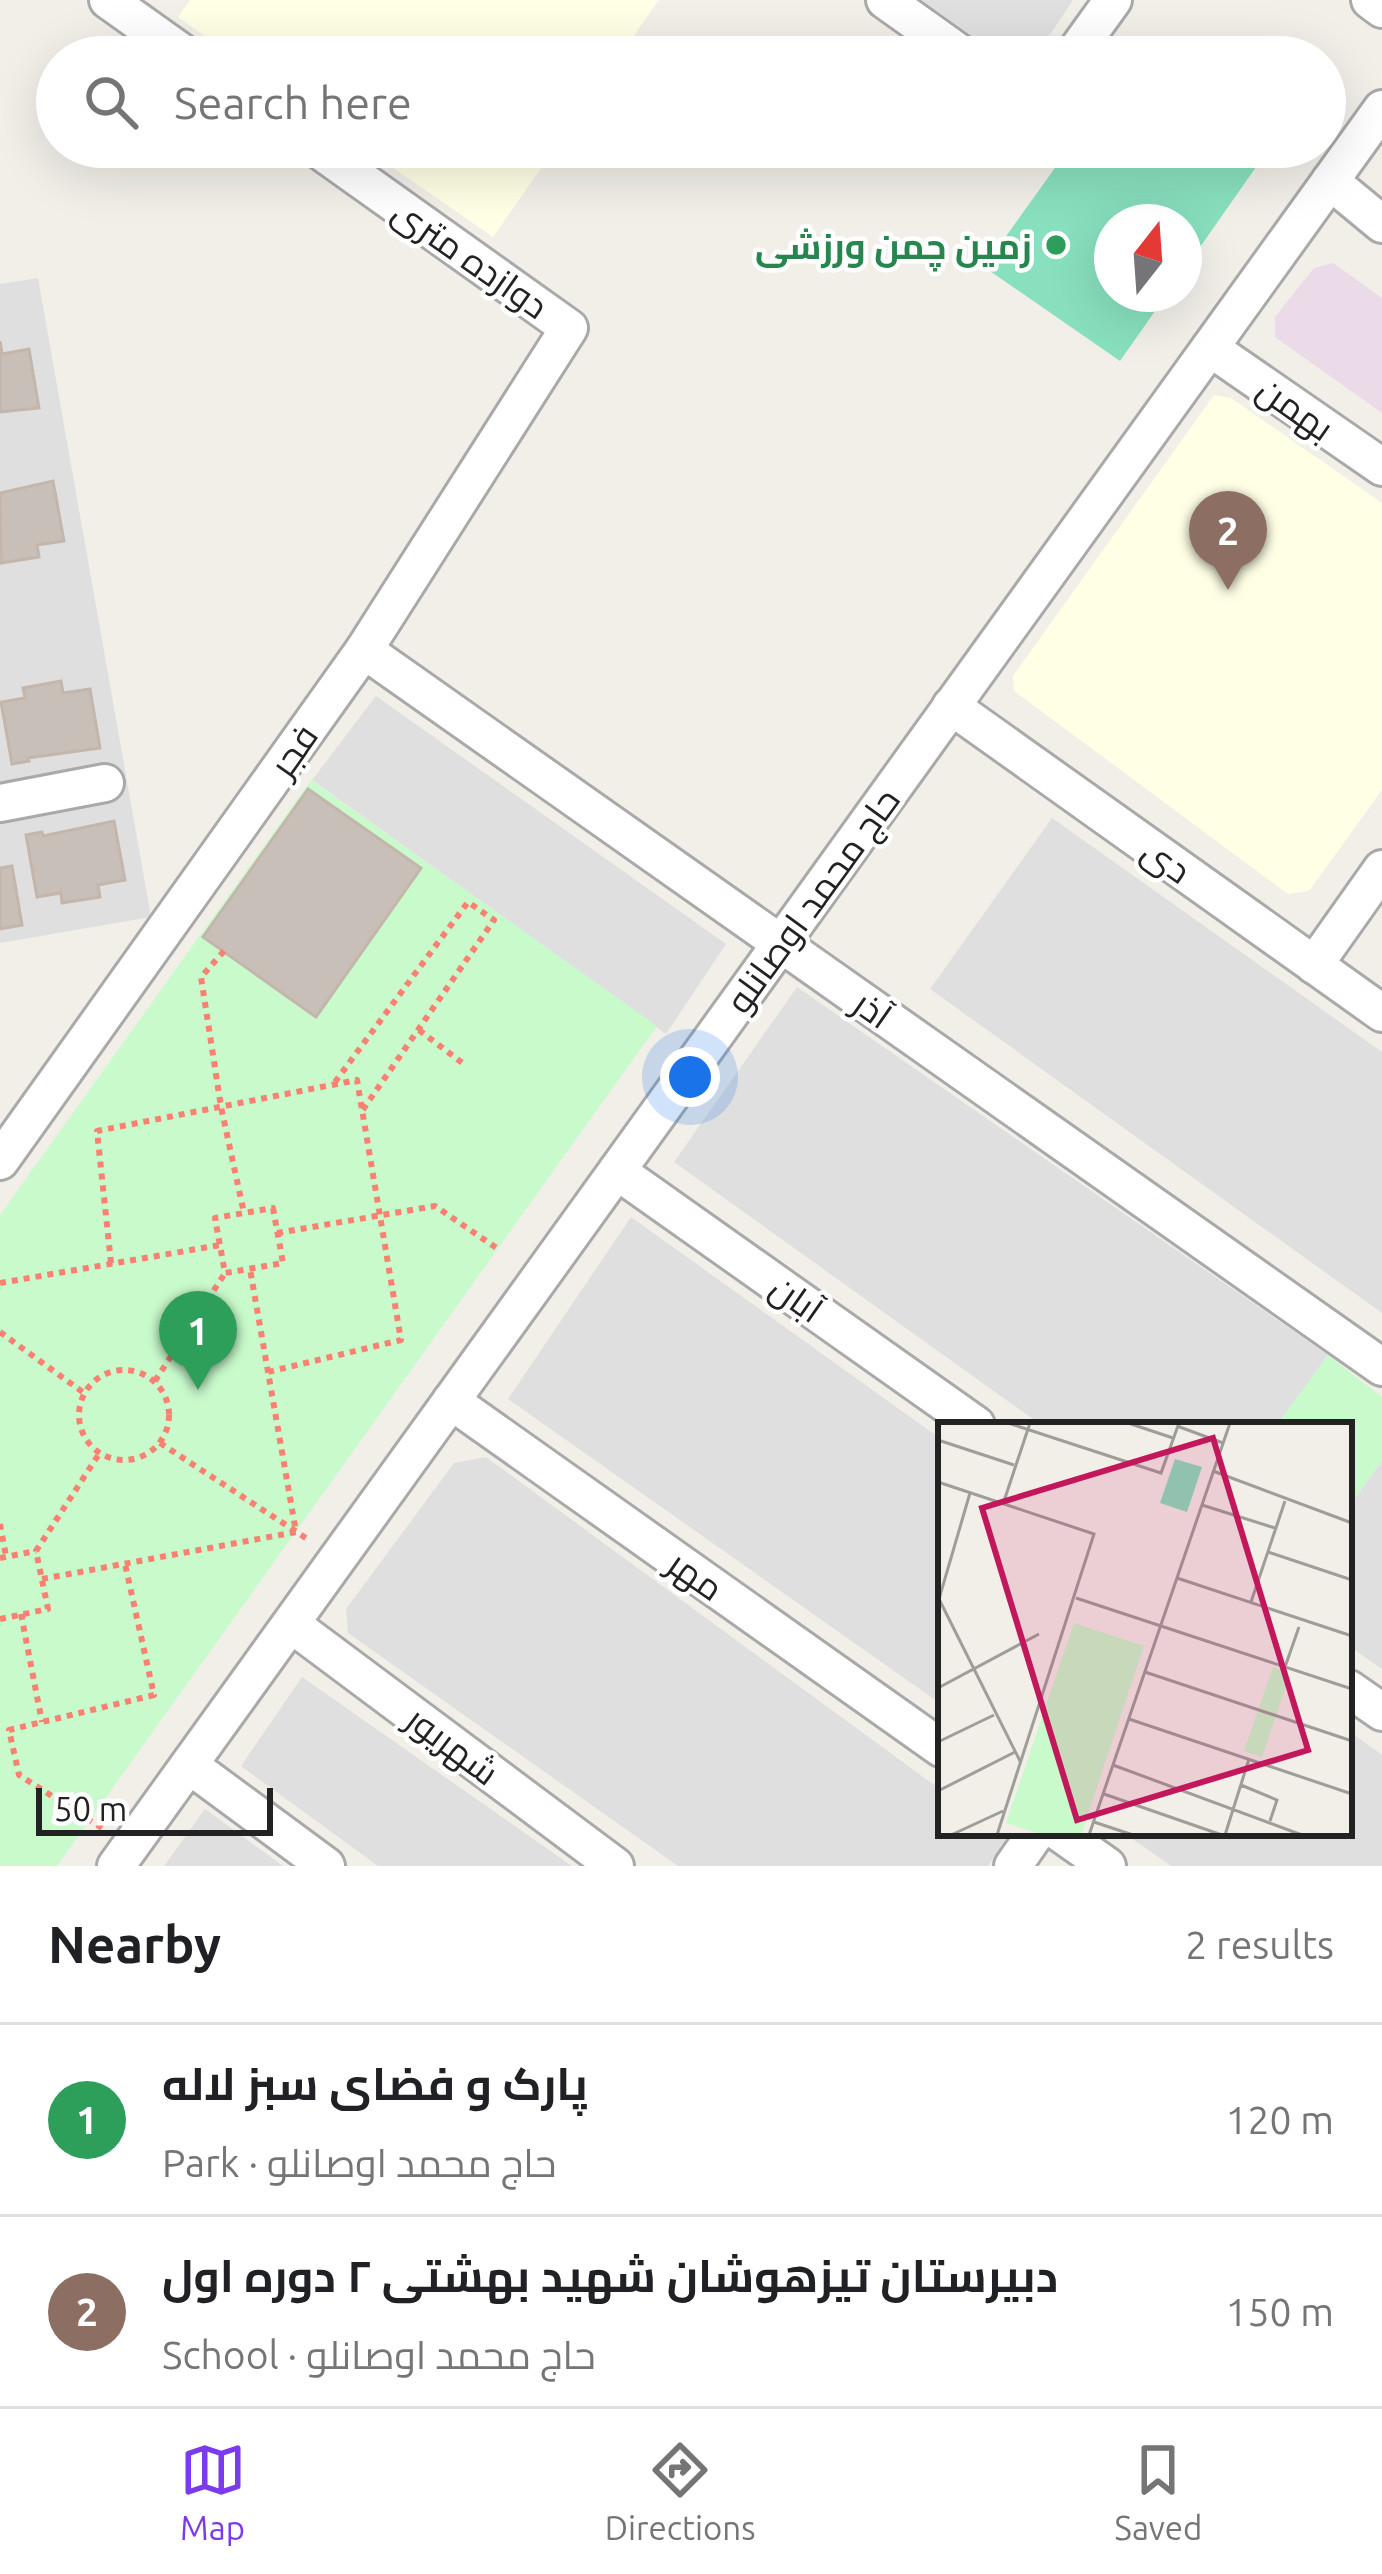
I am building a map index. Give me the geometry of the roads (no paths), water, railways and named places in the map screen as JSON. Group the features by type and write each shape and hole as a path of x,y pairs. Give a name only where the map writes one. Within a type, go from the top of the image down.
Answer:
{"street":[{"path":"885,0 936,36"},
{"path":"1087,36 1113,0"},
{"path":"1370,0 1382,9"},
{"path":"120,4 161,36"},
{"name":"حاج محمد اوصانلو","path":"1346,159 1382,109"},
{"name":"دوازده متری","path":"344,168 569,328"},
{"name":"حاج محمد اوصانلو","path":"123,1857 1339,168"},
{"path":"1330,181 1382,224"},
{"name":"فجر","path":"0,1161 364,650 569,328"},
{"name":"بهمن","path":"1210,348 1382,467"},
{"name":"آذر","path":"364,650 1382,1367"},
{"name":"دی","path":"951,706 1382,1013"},
{"path":"0,803 105,783"},
{"path":"1314,965 1382,869"},
{"name":"آبان","path":"617,1171 972,1422"},
{"name":"مهر","path":"451,1401 938,1746"},
{"name":"شهریور","path":"291,1624 615,1866"},
{"path":"1352,1691 1382,1712"},
{"path":"189,1765 326,1866"},
{"path":"1012,1866 1034,1836"},
{"path":"1064,1836 1107,1866"}],"place":[{"name":"زمین چمن ورزشی","path":"1056,245"},
{"name":"دبیرستان تیزهوشان شهید بهشتی ۲ دوره اول","path":"1228,590"},
{"name":"پارک و فضای سبز لاله","path":"198,1390"}]}
